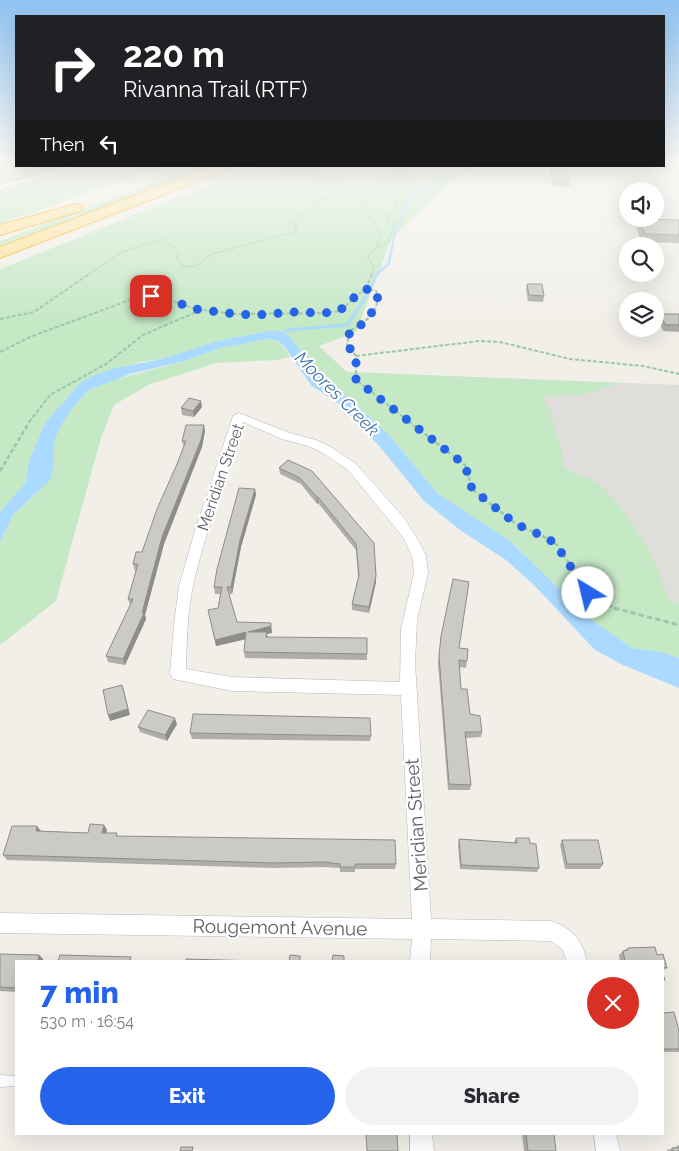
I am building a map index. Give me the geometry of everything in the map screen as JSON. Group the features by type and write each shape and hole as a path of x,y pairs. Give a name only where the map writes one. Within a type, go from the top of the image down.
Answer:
{"highway":[{"path":"0,230 57,214"},
{"path":"0,236 61,214"},
{"path":"0,253 102,214"}],"street":[{"name":"Meridian Street","path":"408,689 232,684 178,674 182,607 188,576 231,448 239,416 286,436 312,443 340,458 352,467 413,541 421,568 420,585 410,618 407,646 422,929 420,960"},
{"name":"Rougemont Avenue","path":"0,923 551,931 567,939 575,949 577,960"},
{"path":"421,1135 422,1151"},
{"path":"605,1135 608,1151"}],"lane":[{"path":"0,1081 15,1082"}],"path":[{"path":"0,319 34,312 122,252 164,238 177,250 177,257 182,267 196,266 212,254 297,231 294,221 304,214"},
{"path":"367,214 380,234 377,247"},
{"path":"366,289 374,270 368,257 377,247 389,242 393,226 386,221 393,214"},
{"path":"0,352 30,337 138,297 162,297 179,305 201,310 257,315 295,312 336,312 360,292 366,289 376,291 378,296 374,310 364,324 350,330 347,345 356,356 356,380 465,465 472,489 516,524 549,539 557,546 588,593 601,602 617,609 679,625"},
{"path":"0,471 30,420 50,395 106,364 143,335 201,310"},
{"path":"356,356 479,341 500,342 570,359 643,366 679,374"}],"shaded area":[{"path":"346,372 679,385 679,636"}],"green space":[{"path":"0,214 31,214 30,214 0,223"},
{"path":"72,214 97,214 0,251 0,241"},
{"path":"138,214 418,214 391,239 356,332 319,346 347,372 619,383 585,394 547,397 543,400 551,412 561,446 563,465 571,472 596,482 615,501 645,544 669,599 679,605 679,658 661,652 632,648 590,619 510,541 437,493 389,435 341,391 322,378 288,335 278,331 267,331 214,342 162,359 140,362 80,383 45,423 29,461 26,482 0,512 0,269"},
{"path":"269,339 281,345 290,357 276,360 216,363 148,385 114,405 100,441 56,601 0,645 0,542 14,514 51,479 54,463 54,443 60,427 73,407 89,390 106,382 184,361 221,348"}],"water":[{"name":"Moores Creek","path":"267,331 278,331 288,335 322,378 341,391 389,435 437,493 510,541 590,619 632,648 661,652 679,658 679,688 623,665 595,650 534,585 506,560 460,530 424,501 380,447 339,404 311,385 284,346 277,341 269,339 221,348 184,361 130,374 89,390 73,407 60,427 54,443 54,463 51,479 14,514 0,542 0,512 26,482 29,461 45,423 80,383 97,374 116,368 162,359 214,342"}],"building":[{"path":"664,220 679,220 679,235 645,234 642,227 664,227"},
{"path":"527,284 542,284 544,296 529,295"},
{"path":"664,314 679,314 679,325 665,325"},
{"path":"189,398 201,401 193,411 181,408"},
{"path":"186,425 204,425 201,440 162,537 142,613 144,613 123,659 106,656 133,599 128,599 138,564 133,564 136,552 142,552 157,509 177,464 186,441 182,441"},
{"path":"288,460 312,471 374,543 376,576 369,607 352,604 359,575 356,544 300,478 279,468"},
{"path":"239,488 255,489 240,540 231,587 227,587 237,622 271,623 271,626 248,632 267,632 266,637 367,638 367,654 244,652 246,632 215,640 208,610 218,608 222,587 214,587 217,569"},
{"path":"453,579 469,582 459,648 468,649 467,661 459,660 461,689 467,689 470,714 480,716 482,732 465,732 471,785 449,784 439,656 441,636"},
{"path":"122,685 128,709 108,715 103,690"},
{"path":"148,710 175,718 165,735 138,727"},
{"path":"193,714 370,718 371,736 190,733"},
{"path":"90,824 104,825 102,833 117,833 116,836 395,840 396,864 355,864 355,867 340,867 340,864 324,862 273,863 3,855 12,826 37,826 36,831 88,833"},
{"path":"516,838 529,838 530,843 536,844 539,868 461,865 459,839 517,843"},
{"path":"562,840 598,840 603,864 567,864"},
{"path":"655,947 657,955 663,954 667,968 664,967 664,960 625,960 623,951 628,950 628,948"},
{"path":"0,954 39,955 38,960 15,960 15,988 0,987"},
{"path":"60,955 131,957 130,960 58,960"},
{"path":"290,955 300,956 300,960 289,960"},
{"path":"333,955 344,956 344,960 332,960"},
{"path":"186,959 222,960 186,960"},
{"path":"674,1012 679,1031 679,1049 664,1049 664,1013"},
{"path":"366,1135 397,1135 398,1151 367,1151"},
{"path":"526,1135 554,1135 556,1151 528,1151"},
{"path":"678,1146 679,1151 673,1151 672,1148 678,1148"},
{"path":"181,1147 193,1147 192,1151 180,1151"}],"waterway":[{"path":"377,274 389,263 395,231 403,214"},
{"path":"371,288 377,274"},
{"path":"277,336 288,330 347,325 370,290"}],"route":[{"path":"151,296 162,297 179,305 195,309 257,315 295,312 336,312 360,292 366,289 376,291 378,296 374,310 364,324 350,330 347,345 356,356 356,380 465,465 472,489 516,524 549,539 557,546 588,593"}]}
